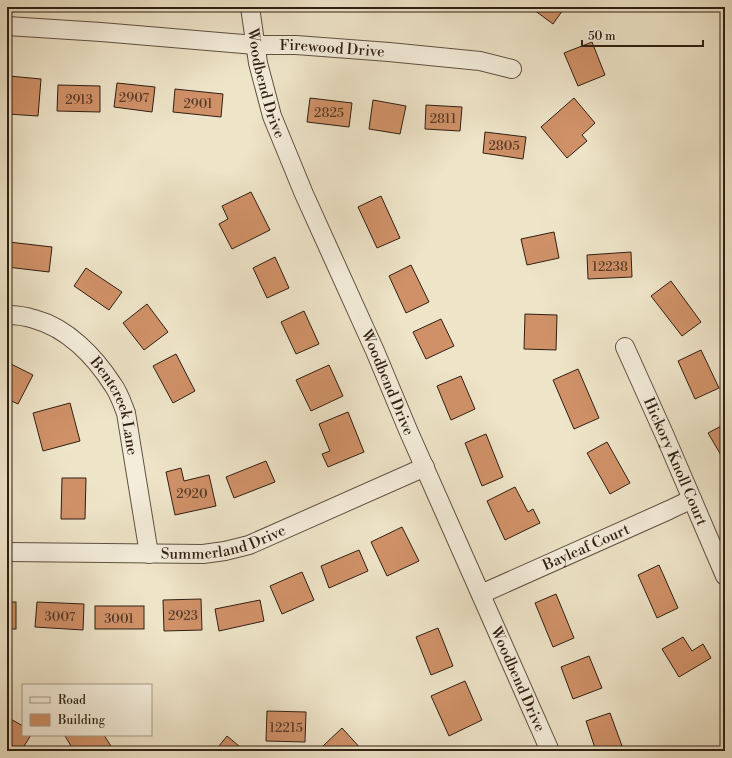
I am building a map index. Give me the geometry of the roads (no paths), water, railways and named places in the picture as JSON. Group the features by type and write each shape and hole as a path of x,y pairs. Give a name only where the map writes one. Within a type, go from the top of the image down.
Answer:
{"street":[{"name":"Woodbend Drive","path":"250,7 258,63 272,116 550,751"},
{"name":"Firewood Drive","path":"7,26 389,52 480,61 512,69"},
{"name":"Bentcreek Lane","path":"7,315 35,319 51,325 68,335 94,359 114,386 126,413 149,554"},
{"name":"Hickory Knoll Court","path":"625,347 725,576"},
{"name":"Summerland Drive","path":"7,552 203,554 225,551 249,545 425,467"},
{"name":"Bayleaf Court","path":"481,594 692,499"}]}
